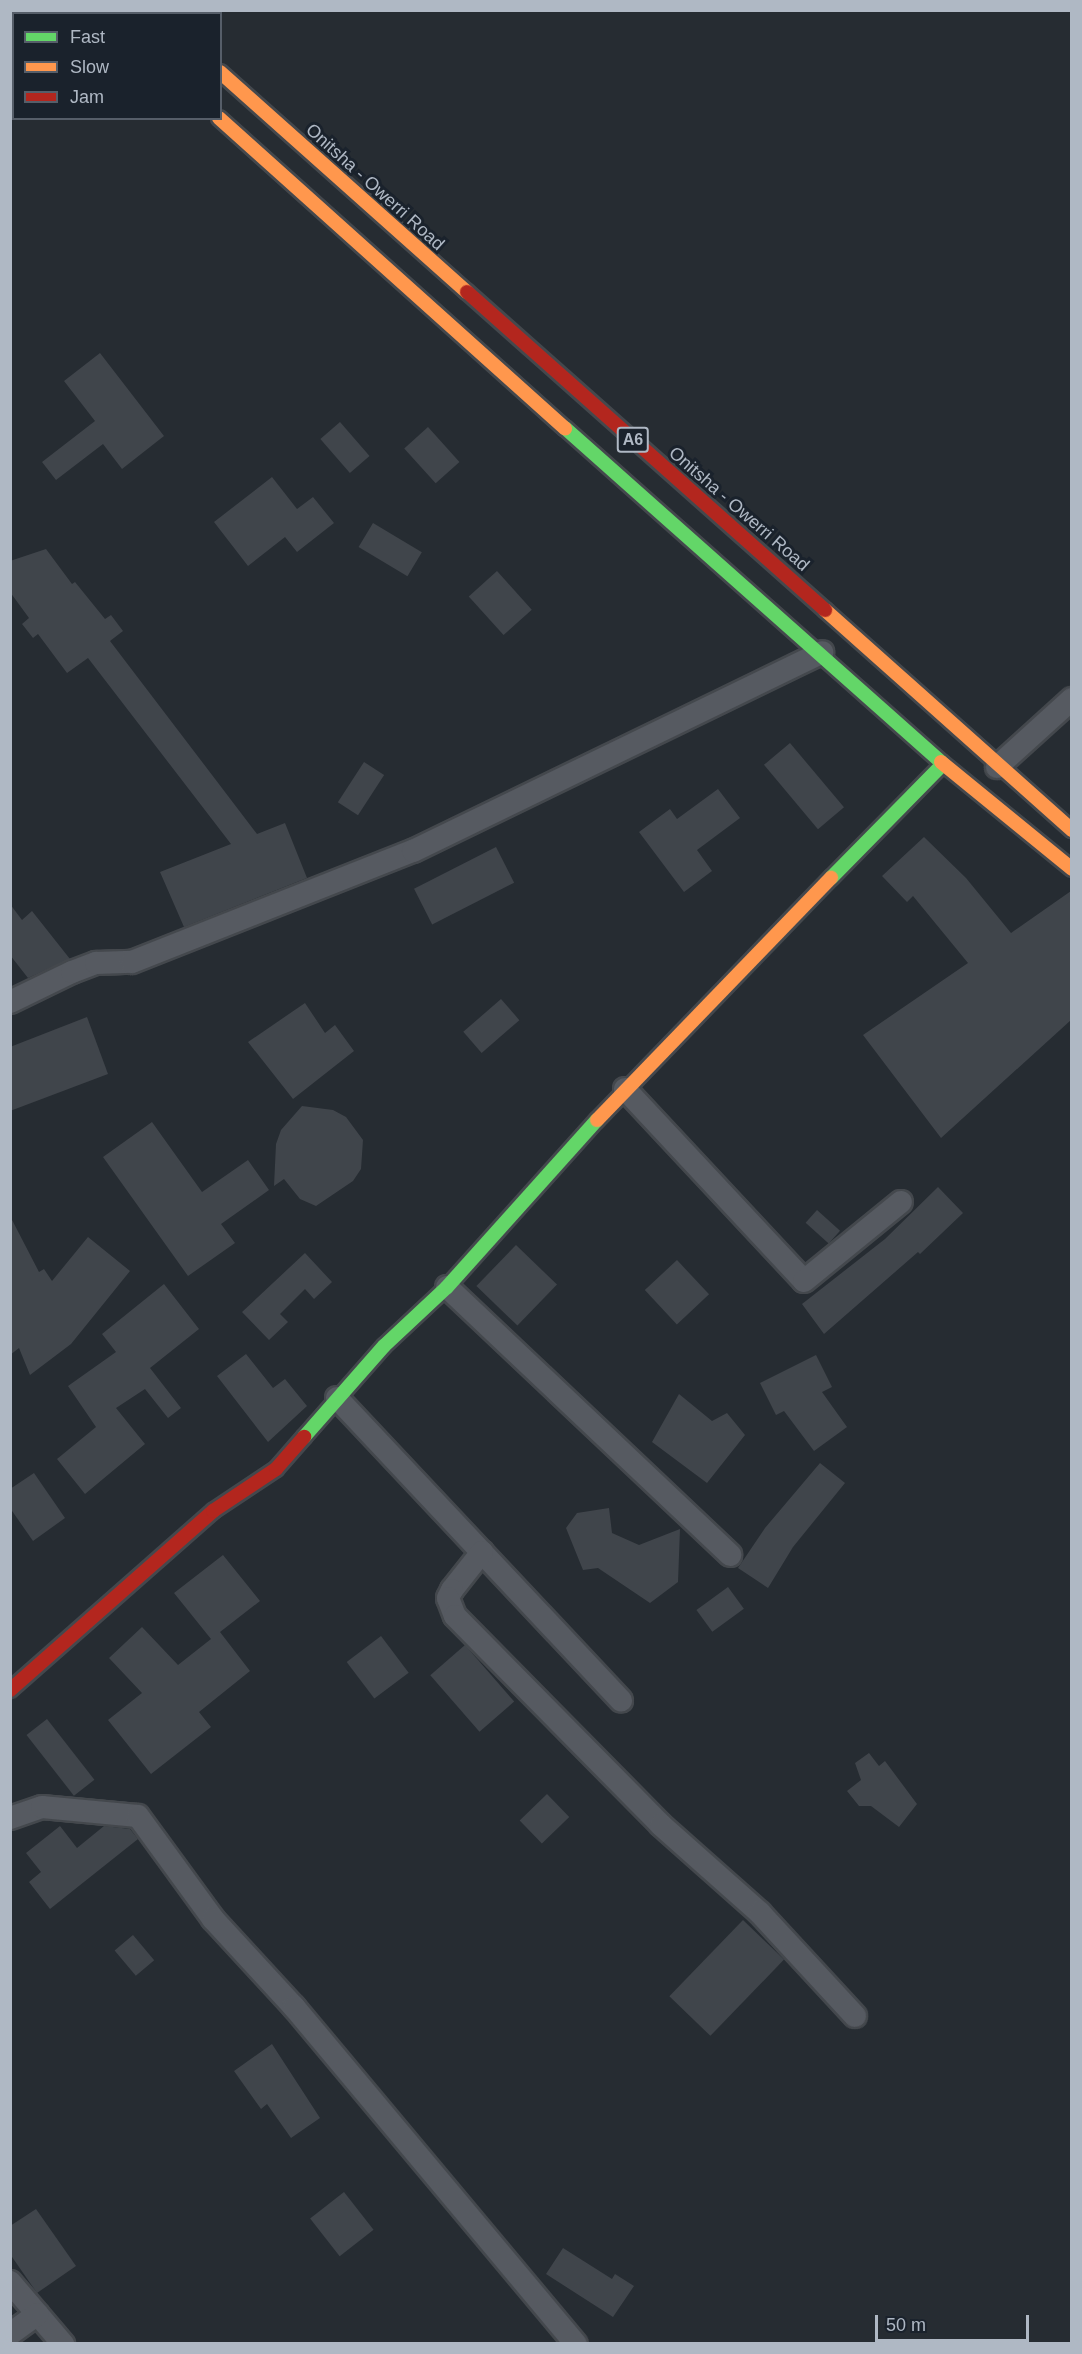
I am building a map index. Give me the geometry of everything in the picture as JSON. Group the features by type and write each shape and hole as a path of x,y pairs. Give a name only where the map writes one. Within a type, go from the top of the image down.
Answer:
{"main road":[{"name":"Onitsha - Owerri Road","path":"222,74 512,335 846,626 997,766 1071,830"},
{"name":"A6","path":"221,120 488,361 822,652 943,764 1071,869"},
{"path":"10,1690 213,1511 276,1469 384,1346 447,1287 625,1089 943,764"}],"street":[{"path":"10,1002 96,963 132,962 413,851 822,652"},
{"path":"997,766 1071,699"},
{"path":"625,1089 804,1281 901,1202"},
{"path":"447,1287 730,1555"},
{"path":"337,1398 621,1700"},
{"path":"482,1552 448,1598 455,1616 661,1825 759,1912 855,2016"},
{"path":"10,1818 42,1807 138,1816 213,1919 294,2007 576,2343"},
{"path":"10,2282 63,2343"},
{"path":"10,2334 38,2314"}],"building":[{"path":"100,353 164,436 122,469 103,444 56,480 42,462 95,421 64,381"},
{"path":"340,422 370,456 350,473 320,439"},
{"path":"428,427 459,462 436,483 404,448"},
{"path":"272,477 297,509 313,497 334,523 297,552 285,537 248,566 214,522"},
{"path":"373,523 422,552 407,576 359,547"},
{"path":"46,549 72,584 75,582 105,619 111,615 123,631 110,641 257,834 285,823 307,878 184,927 160,872 231,844 88,658 67,673 38,634 33,638 22,624 29,618 10,592 10,561"},
{"path":"497,571 532,610 504,635 469,596"},
{"path":"790,743 844,807 818,829 764,765"},
{"path":"364,762 384,775 358,815 338,802"},
{"path":"718,789 740,818 697,850 712,871 684,892 639,832 670,809 677,819"},
{"path":"924,837 966,878 1011,933 1071,891 1071,1020 941,1138 863,1035 968,963 913,896 907,902 882,876"},
{"path":"496,847 514,883 432,924 414,889"},
{"path":"10,904 22,920 32,911 70,959 28,978 10,955"},
{"path":"501,999 519,1020 482,1053 463,1032"},
{"path":"305,1003 325,1033 335,1025 354,1051 293,1099 248,1042"},
{"path":"87,1017 108,1074 10,1111 10,1047"},
{"path":"302,1106 333,1110 346,1117 363,1140 361,1169 353,1181 316,1206 300,1199 284,1179 274,1186 276,1144 281,1130"},
{"path":"152,1122 202,1192 248,1160 269,1190 221,1224 235,1243 188,1276 103,1157"},
{"path":"938,1187 963,1213 920,1254 918,1252 824,1334 802,1304 885,1239"},
{"path":"817,1210 840,1231 829,1243 806,1223"},
{"path":"10,1216 39,1272 44,1269 52,1281 88,1237 130,1271 71,1344 30,1375 19,1348 10,1355"},
{"path":"516,1245 557,1285 517,1326 476,1286"},
{"path":"305,1253 332,1282 314,1299 305,1289 280,1314 288,1322 269,1340 242,1312"},
{"path":"677,1260 709,1294 677,1324 645,1290"},
{"path":"164,1284 199,1329 150,1368 181,1408 168,1418 145,1389 116,1408 145,1444 85,1494 57,1459 96,1427 68,1386 116,1352 102,1334"},
{"path":"246,1354 273,1388 285,1379 307,1406 268,1442 217,1376"},
{"path":"816,1355 832,1387 822,1392 847,1427 814,1451 784,1411 776,1415 760,1383"},
{"path":"679,1394 712,1421 727,1413 745,1435 707,1483 652,1442"},
{"path":"820,1463 845,1483 793,1547 768,1588 738,1568 765,1528"},
{"path":"34,1473 65,1518 33,1541 10,1508 10,1489"},
{"path":"609,1508 612,1533 639,1545 680,1529 678,1582 650,1603 598,1568 583,1570 566,1528 577,1513"},
{"path":"223,1555 260,1601 220,1632 250,1671 199,1712 211,1727 151,1774 108,1720 142,1693 109,1658 142,1627 178,1665 211,1639 174,1593"},
{"path":"728,1587 744,1609 712,1632 696,1610"},
{"path":"381,1636 409,1673 374,1699 347,1662"},
{"path":"465,1645 514,1702 479,1732 430,1675"},
{"path":"47,1719 94,1780 74,1796 27,1735"},
{"path":"869,1753 879,1766 885,1761 917,1804 899,1827 871,1806 859,1806 847,1791 861,1780 855,1763"},
{"path":"547,1794 569,1817 542,1843 520,1820"},
{"path":"60,1826 77,1848 104,1826 130,1829 138,1839 50,1909 29,1882 41,1872 26,1853"},
{"path":"743,1920 784,1960 710,2036 669,1996"},
{"path":"133,1935 154,1960 136,1976 115,1950"},
{"path":"272,2044 320,2118 291,2138 267,2104 261,2109 234,2071"},
{"path":"344,2192 374,2230 340,2256 310,2218"},
{"path":"36,2209 76,2266 37,2293 10,2254 10,2226"},
{"path":"563,2248 612,2279 615,2274 634,2286 613,2317 546,2274"}],"traffic: fast":[{"path":"565,428 941,762"},
{"path":"831,878 943,764"},
{"path":"304,1437 384,1346 447,1287 597,1120"}],"traffic: slow":[{"path":"222,74 467,292"},
{"path":"221,120 565,428"},
{"path":"825,610 1072,830"},
{"path":"941,762 1072,869"},
{"path":"597,1120 831,878"}],"traffic: jam":[{"path":"467,292 825,610"},
{"path":"10,1690 213,1511 276,1469 304,1437"}]}
